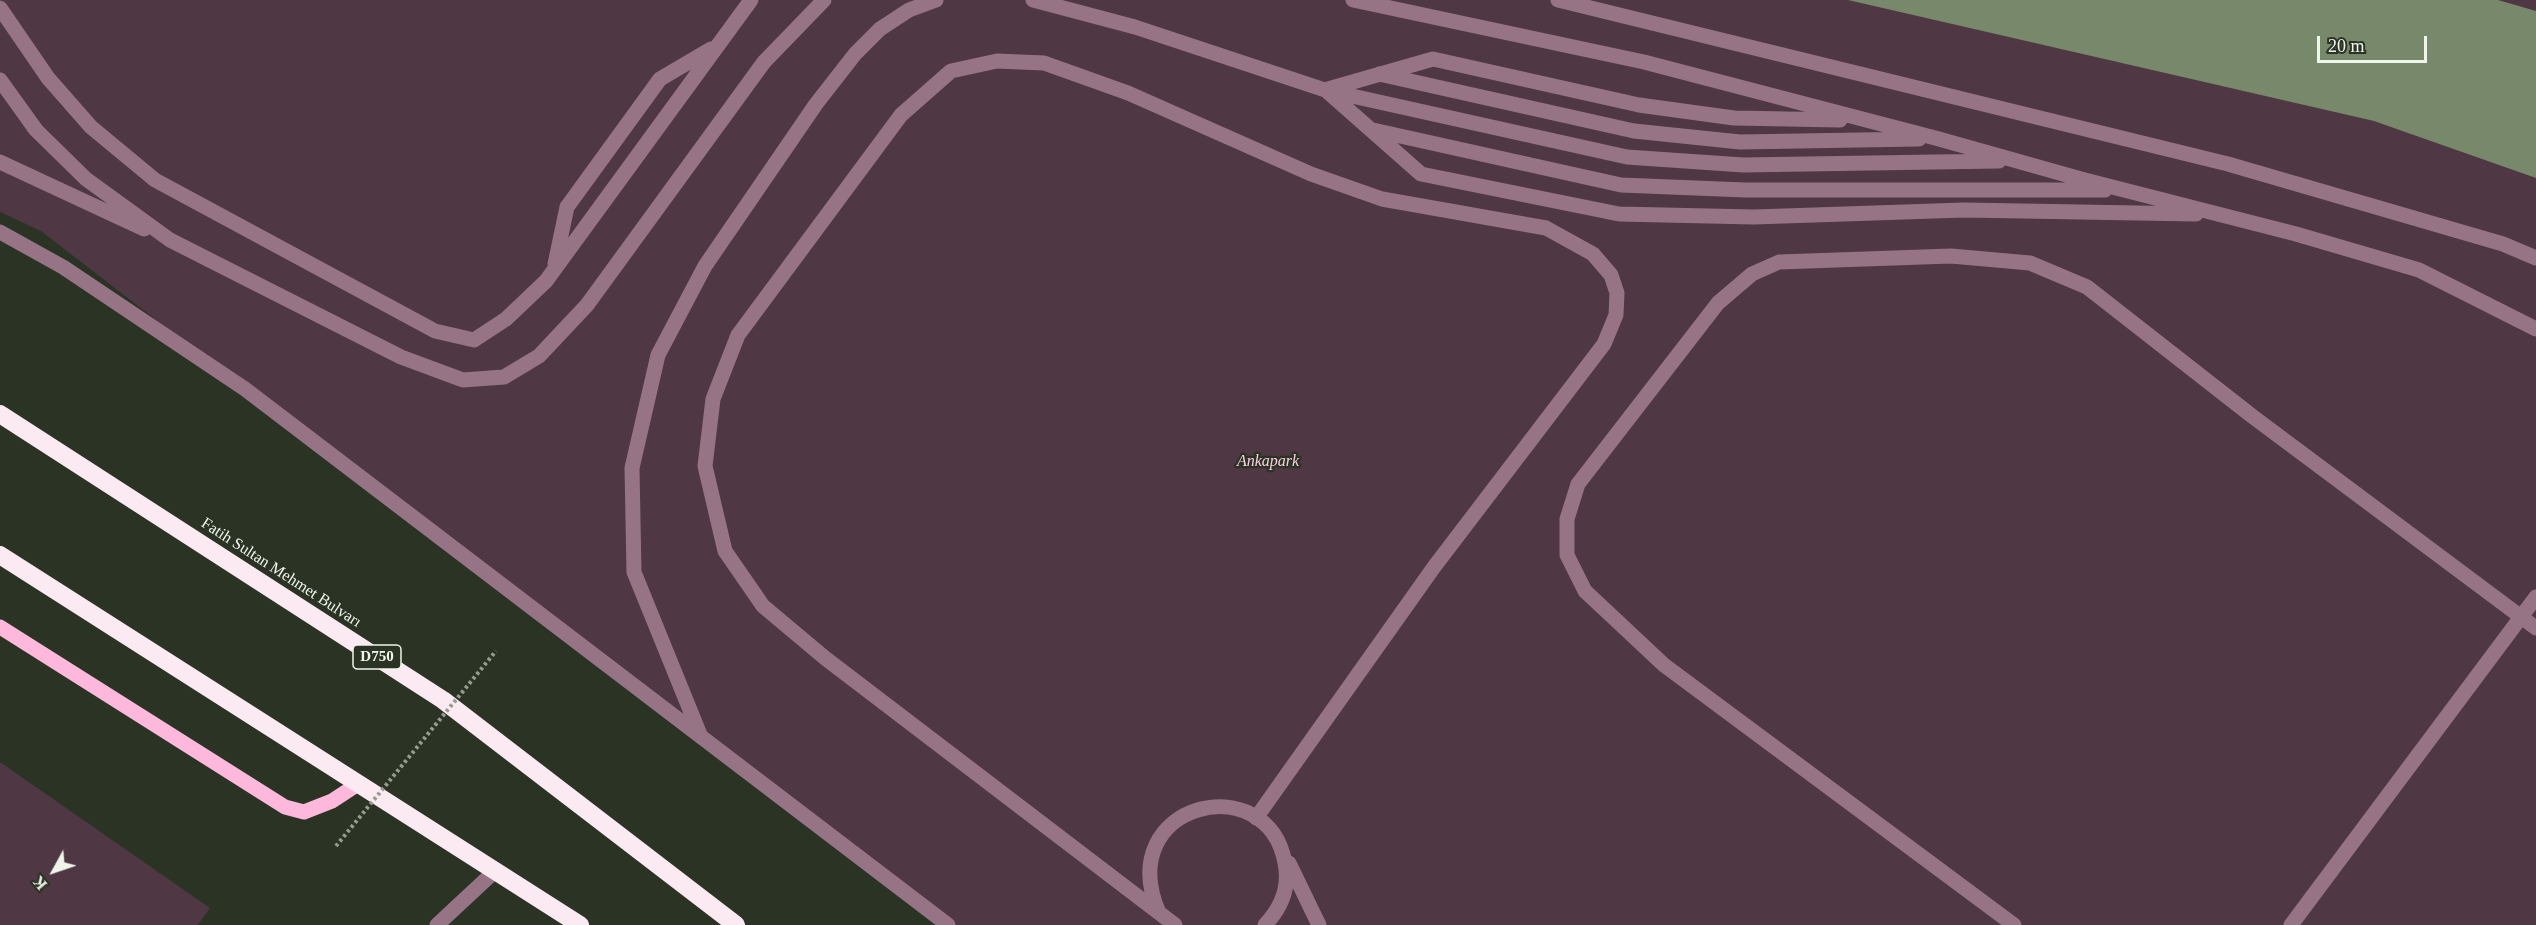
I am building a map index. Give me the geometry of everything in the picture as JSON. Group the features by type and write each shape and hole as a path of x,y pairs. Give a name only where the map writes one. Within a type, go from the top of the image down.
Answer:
{"highway":[{"name":"Fatih Sultan Mehmet Bulvarı","path":"0,414 443,700 736,925"},
{"path":"0,555 580,925"}],"main road":[{"path":"0,627 285,807 304,812 332,801 358,784"}],"street":[{"path":"0,8 48,78 91,127 155,180 435,331 474,340 506,319 546,281 751,0"},
{"path":"0,162 87,204 170,240 401,357 463,380 504,377 539,356 587,305 764,62 824,0"},
{"path":"701,737 634,572 632,468 658,356 705,266 816,104 880,29 909,10 936,0"},
{"path":"1033,0 1134,27 1325,90 1627,157 1743,165 2013,160"},
{"path":"1353,0 1644,62 2296,234 2419,270 2536,328"},
{"path":"1558,0 2228,164 2502,244 2536,258"},
{"path":"554,270 567,207 660,79 717,46"},
{"path":"1325,90 1433,59 1639,105 1734,118 1864,121"},
{"path":"1175,925 825,658 763,606 725,551 705,466 713,399 738,335 901,115 951,70 997,62 1044,63 1128,93 1311,174 1382,199 1546,228 1593,254 1611,275 1617,293 1616,315 1604,344 1434,567 1256,818"},
{"path":"1379,75 1634,131 1740,142 1939,139"},
{"path":"0,80 36,130 86,179 170,240"},
{"path":"1325,90 1421,174 1619,214 1754,217 1964,210 2220,214"},
{"path":"1370,129 1621,184 1757,190 2006,192 2124,190"},
{"path":"0,232 63,267 245,389 948,925"},
{"path":"2014,925 1664,665 1624,630 1585,591 1567,555 1567,519 1578,484 1718,303 1752,274 1779,262 1951,256 2030,263 2087,287 2252,416 2536,628"},
{"path":"2291,925 2536,597"},
{"path":"1159,913 1152,897 1149,876 1151,854 1160,835 1175,820 1194,810 1215,806 1236,808 1256,818 1272,832 1319,925"},
{"path":"1265,925 1275,915 1284,895 1287,873 1283,852"},
{"path":"437,925 495,871"}],"path":[{"path":"336,846 496,651"}],"green space":[{"name":"Ankapark","path":"0,0 2536,0 2536,925 939,925 41,231 0,212"},
{"path":"0,762 210,908 198,925 0,925"}],"shaded area":[{"path":"1848,0 2498,0 2536,11 2536,178 2374,121"}]}
